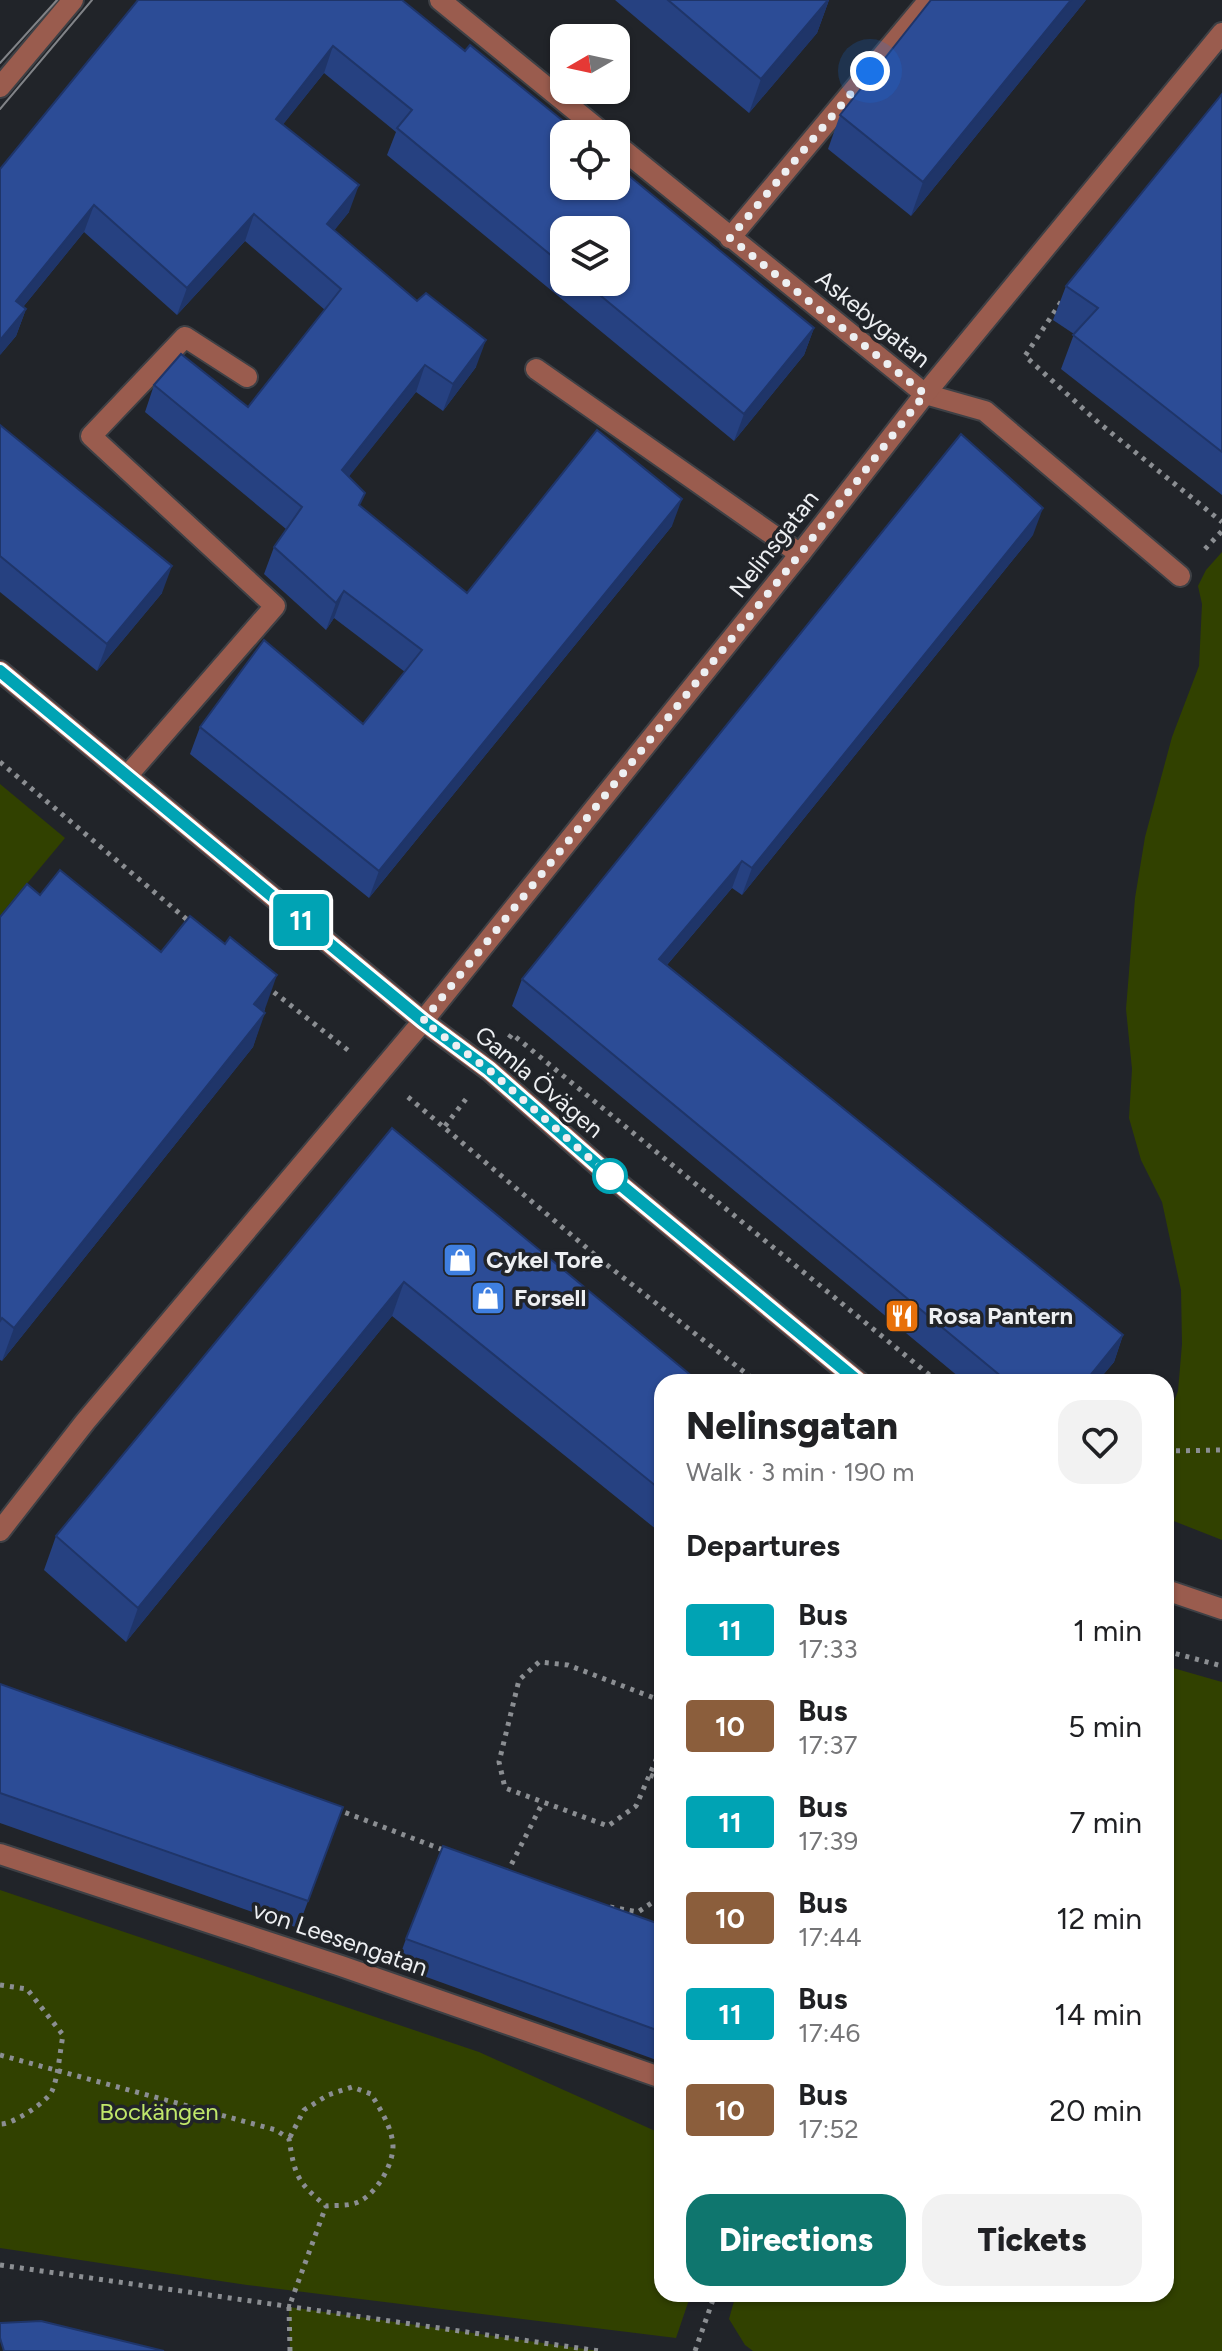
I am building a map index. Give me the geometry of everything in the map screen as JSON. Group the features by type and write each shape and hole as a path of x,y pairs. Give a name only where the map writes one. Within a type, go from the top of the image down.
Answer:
{"street":[{"path":"0,87 73,0"},
{"path":"440,0 587,120"},
{"path":"730,238 929,0"},
{"name":"Nelinsgatan","path":"0,1531 85,1422 423,1021 800,554 925,394 1222,33"},
{"name":"Askebygatan","path":"630,156 925,394 985,411 1180,576"},
{"path":"128,775 275,606 91,436 185,337 247,377"},
{"path":"536,369 800,554"},
{"name":"Gamla Övägen","path":"0,671 423,1021 489,1070 610,1176 849,1374"},
{"path":"1174,1593 1222,1609"},
{"name":"von Leesengatan","path":"0,1854 341,1966 654,2075"}],"path":[{"path":"1063,299 1025,356 1099,423 1222,522"},
{"path":"1174,1451 1222,1450"},
{"path":"1174,1653 1222,1666"},
{"path":"654,1698 568,1665 539,1662 519,1680 499,1762 505,1788 608,1826 636,1806 654,1765"},
{"path":"650,1775 654,1777"},
{"path":"507,1874 543,1802"},
{"path":"333,1808 449,1852"},
{"path":"492,1868 521,1879"},
{"path":"609,1907 638,1912 654,1901"},
{"path":"0,1985 27,1989 63,2035 52,2093 28,2112 6,2125 0,2124"},
{"path":"0,2055 276,2130 289,2139"},
{"path":"352,2087 371,2094 386,2120 393,2146 387,2171 372,2191 354,2204 326,2206 309,2192 295,2174 289,2139 304,2110 328,2095 352,2087"},
{"path":"290,2351 289,2307 326,2206"},
{"path":"0,2265 599,2351"},
{"path":"695,2351 712,2302"}],"green space":[{"path":"1222,552 1222,1540 1174,1521 1174,1401 1178,1391 1182,1344 1181,1290 1162,1202 1141,1160 1129,1118 1132,1069 1126,1009 1135,898 1145,837 1172,737 1199,666 1202,604 1198,586 1206,570"},
{"path":"0,784 65,838 0,916"},
{"path":"1174,1668 1222,1682 1222,2351 753,2351 745,2345 729,2319 734,2302 1174,2302"},
{"name":"Bockängen","path":"0,1890 479,2052 654,2130 654,2302 688,2302 676,2338 247,2285 0,2248"},
{"path":"289,2307 599,2351 290,2351"}],"building":[{"path":"138,0 402,0 465,51 470,45 562,120 550,120 550,200 630,200 630,177 814,328 744,414 601,296 630,296 630,216 550,216 550,254 397,128 412,110 333,46 276,119 359,185 327,224 417,301 426,293 486,340 453,384 425,365 342,470 365,493 359,505 467,593 597,430 682,499 379,871 200,727 264,640 363,724 422,650 344,591 336,603 274,547 302,507 154,385 181,354 248,407 341,289 254,214 187,288 94,205 16,301 26,309 0,340 0,169"},
{"path":"668,0 828,0 761,79"},
{"path":"931,0 1071,0 923,182 840,115"},
{"path":"1222,94 1222,452 1073,335 1098,308 1066,286"},
{"path":"0,425 172,566 107,644 0,556"},
{"path":"961,434 1043,508 752,868 742,861 659,959 1123,1335 1091,1374 998,1374 522,979"},
{"path":"60,870 161,952 190,916 225,944 230,937 277,975 254,1004 265,1013 14,1328 2,1318 0,1321 0,917 27,884 40,895"},
{"path":"392,1128 689,1374 654,1374 654,1485 404,1282 138,1608 56,1536"},
{"path":"0,1684 343,1807 308,1901 0,1793"},
{"path":"443,1846 654,1922 654,2029 406,1939"},
{"path":"41,2321 164,2351 4,2351 0,2323"}],"tram line":[{"path":"0,63 57,0"},
{"path":"0,109 92,0"}],"bus line":[{"name":"11","path":"0,671 423,1021 489,1070 610,1176 849,1374"}],"place":[{"name":"Cykel Tore","path":"460,1260"},
{"name":"Forsell","path":"488,1298"},
{"name":"Rosa Pantern","path":"902,1316"}],"route":[{"path":"610,1176 489,1070 423,1021 800,554 925,394 730,238 870,71"}]}
